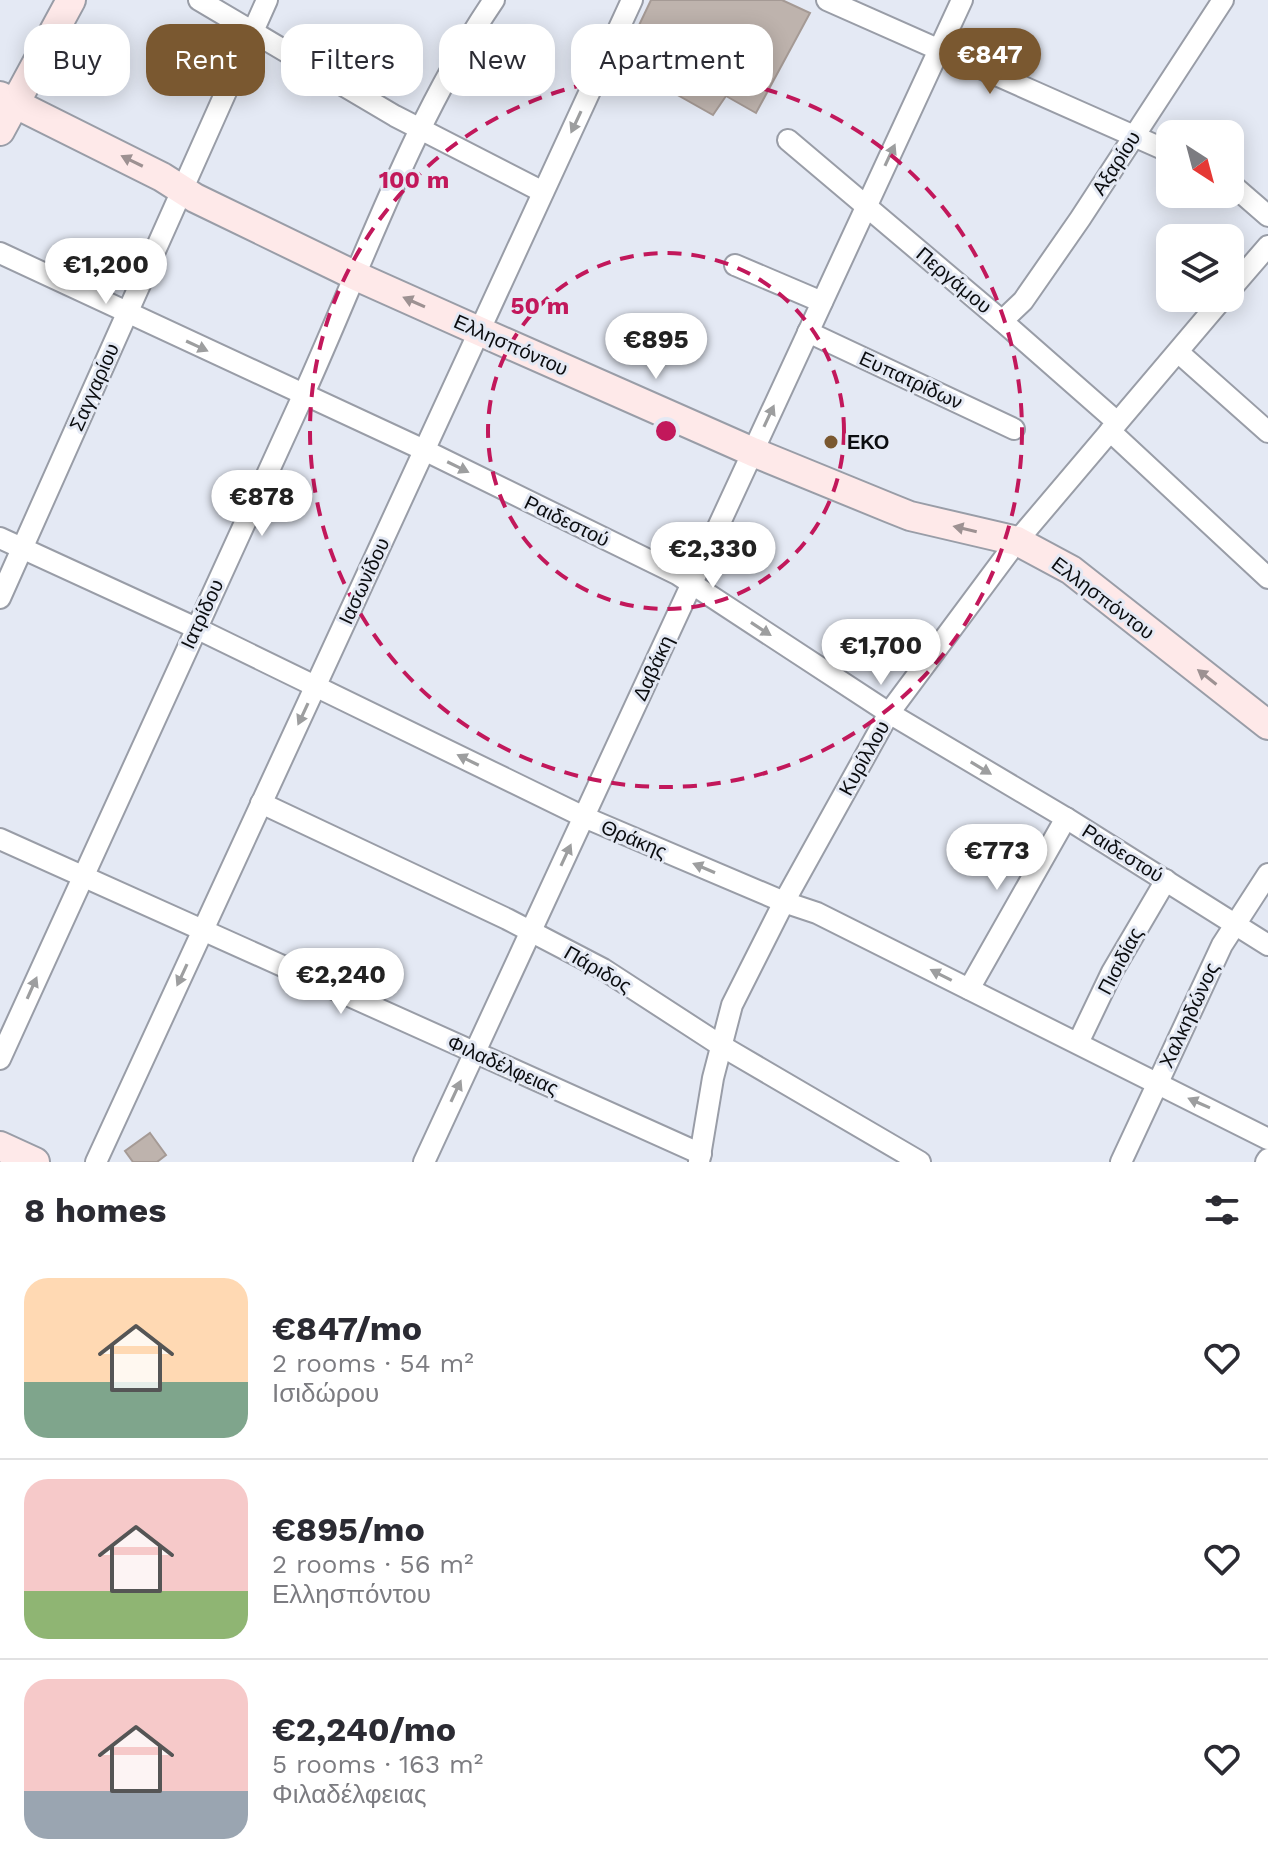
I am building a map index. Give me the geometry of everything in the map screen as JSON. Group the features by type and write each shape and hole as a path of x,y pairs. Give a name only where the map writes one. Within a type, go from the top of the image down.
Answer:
{"street":[{"path":"0,131 7,100 71,0"},
{"path":"199,0 241,24"},
{"name":"Σαγγαρίου","path":"256,24 267,0"},
{"name":"Ιατρίδου","path":"0,1059 421,130 457,57 494,0"},
{"name":"Ιασωνίδου","path":"96,1162 632,0"},
{"path":"827,0 1156,146"},
{"name":"Δαβάκη","path":"424,1162 962,0"},
{"name":"Αξαρίου","path":"1002,321 1023,301 1223,0"},
{"path":"265,38 421,130 543,192"},
{"name":"Σαγγαρίου","path":"0,598 224,96"},
{"name":"Ελλησπόντου","path":"7,100 162,177 182,191 356,276 753,452 910,516 1017,541 1071,570 1268,725"},
{"name":"Περγάμου","path":"788,140 1002,321 1268,578"},
{"path":"1244,195 1268,216"},
{"path":"1244,274 1268,246"},
{"name":"Ραιδεστού","path":"0,253 424,450 677,574 889,713 1066,818 1268,945"},
{"path":"735,265 822,302"},
{"name":"Κυρίλλου","path":"700,1158 720,1045 732,1005 784,902 889,713 1017,541 1211,312"},
{"name":"Ευπατρίδων","path":"808,332 1014,429"},
{"path":"1178,352 1268,432"},
{"name":"Θράκης","path":"0,538 196,628 584,817 784,902 817,913 1268,1139"},
{"name":"Πάριδος","path":"261,803 531,931 603,969 720,1045 920,1162"},
{"path":"969,989 1066,818"},
{"name":"Φιλαδέλφειας","path":"0,839 474,1052 700,1158"},
{"name":"Χαλκηδώνος","path":"1121,1162 1222,945 1268,874"},
{"name":"Πισιδίας","path":"1078,1043 1117,964 1166,880"},
{"path":"0,1146 35,1162"}],"building":[{"path":"651,0 782,0 810,13 773,82 773,24 640,24"},
{"path":"679,96 726,96 713,115"},
{"path":"726,96 765,96 756,113"},
{"path":"150,1133 166,1155 157,1162 133,1162 125,1151"}],"place":[{"name":"ΕΚΟ","path":"831,442"}]}
